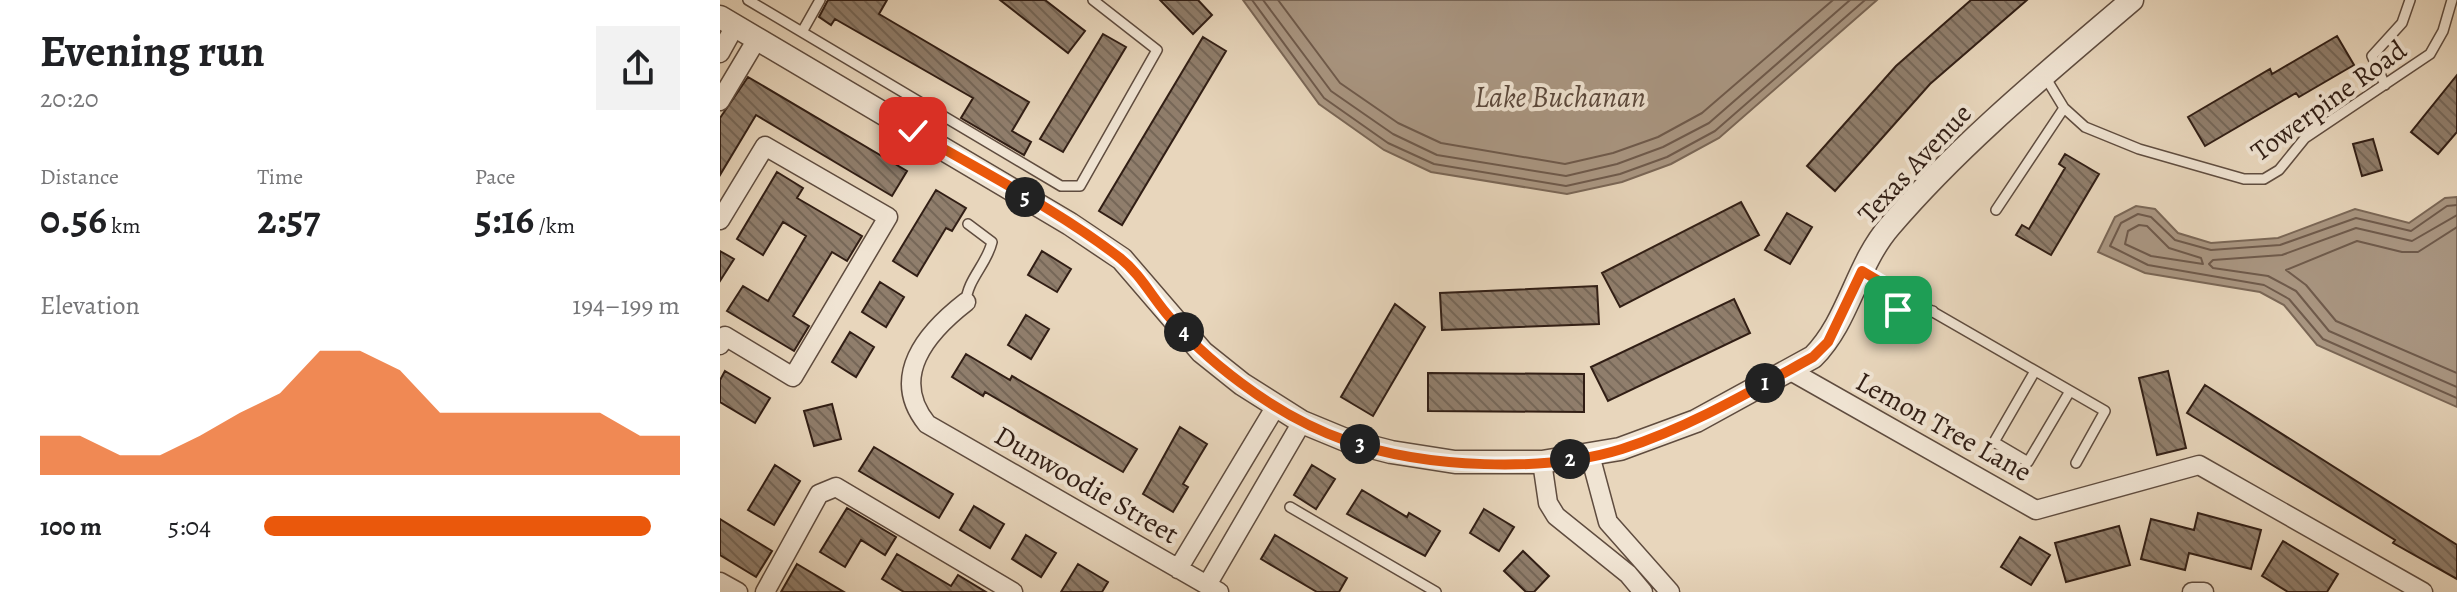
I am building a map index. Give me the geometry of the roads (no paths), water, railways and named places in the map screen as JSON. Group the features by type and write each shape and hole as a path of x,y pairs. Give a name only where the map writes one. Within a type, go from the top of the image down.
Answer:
{"street":[{"name":"Texas Avenue","path":"728,22 1070,224 1122,259 1202,352 1302,422 1348,441 1391,452 1455,462 1542,462 1620,449 1696,421 1813,357 1828,342 1862,271 1888,227 1965,148 2132,0"},
{"path":"720,53 728,22"},
{"path":"720,101 757,39"},
{"path":"720,220 765,146 888,217 793,377 725,336 720,345"},
{"name":"Dunwoodie Street","path":"966,302 943,320 911,368 909,389 914,408 927,424 1213,588"},
{"name":"Lemon Tree Lane","path":"1789,370 2036,510 2199,465 2423,592"},
{"path":"1178,569 1276,406"},
{"path":"1213,588 1302,422"},
{"path":"1590,455 1608,522 1670,592"},
{"path":"1542,462 1548,503 1556,516 1618,565 1643,592"},
{"path":"765,592 819,494 836,487 1013,592"},
{"path":"720,582 738,592"},
{"path":"2192,592 2204,592"}],"lane":[{"path":"748,0 1061,186 1080,186 1157,50 1093,0"},
{"path":"802,32 820,0"},
{"path":"2385,85 2372,56 2402,23 2410,0"},
{"name":"Towerpine Road","path":"2064,108 2085,127 2139,149 2244,179 2264,179 2279,170 2305,138 2430,54 2443,31 2452,0"},
{"path":"1996,210 2064,108 2044,75"},
{"path":"966,302 967,292 989,255 992,242 968,224"},
{"path":"1862,271 2105,411 2076,463"},
{"path":"1889,287 1890,299 1898,310 1913,318 1922,318 1933,311"},
{"path":"2035,371 1994,442 2028,462 2070,391"},
{"path":"1290,507 1436,592"}],"water":[{"name":"Lake Buchanan","path":"1243,0 1877,0 1719,138 1671,164 1622,182 1567,194 1431,172 1384,150 1319,104"},
{"path":"2457,197 2457,407 2317,345 2284,305 2260,292 2145,273 2098,252 2115,217 2136,206 2155,209 2178,233 2211,243 2278,238 2355,209 2409,223 2445,198"}]}
